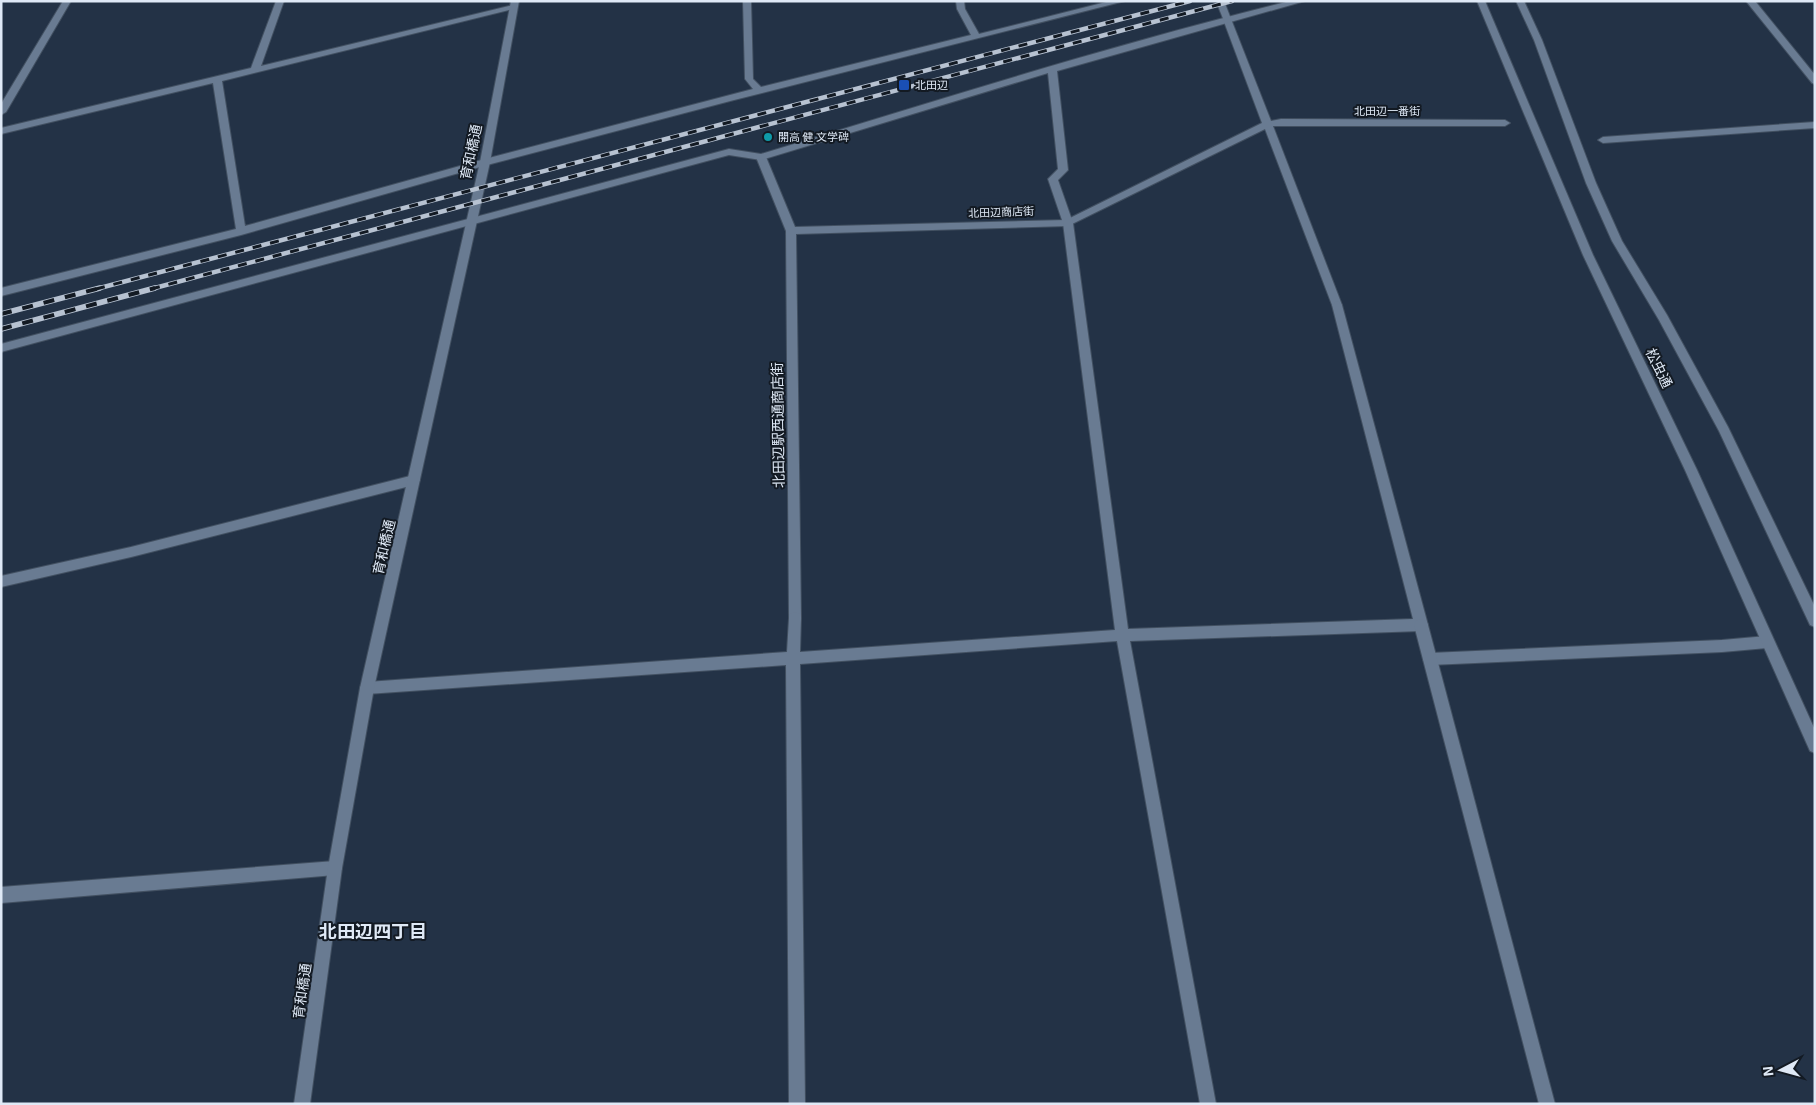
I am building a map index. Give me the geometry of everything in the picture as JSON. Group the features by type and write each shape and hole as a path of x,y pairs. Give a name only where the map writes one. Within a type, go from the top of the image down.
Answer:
{"street":[{"path":"1,112 67,1"},
{"path":"255,69 280,1"},
{"path":"747,1 749,79 758,90"},
{"path":"960,1 961,9 976,36"},
{"path":"1,292 241,231 485,162 758,90 1121,1"},
{"path":"1220,1 1337,304 1547,1104"},
{"path":"1,348 730,152 761,157 1052,69 1227,19 1301,1"},
{"name":"松虫通","path":"1481,1 1588,255 1691,470 1815,746"},
{"name":"松虫通","path":"1520,1 1538,40 1591,182 1617,241 1663,318 1724,430 1815,621"},
{"path":"1750,1 1815,80"},
{"path":"1,131 514,5"},
{"name":"育和橋通","path":"302,1104 335,868 367,688 485,162 514,5"},
{"path":"1052,69 1063,170 1053,179 1068,223 1122,635 1208,1104"},
{"path":"217,79 241,231"},
{"name":"北田辺一番街","path":"1268,124 1281,122 1505,123"},
{"name":"北田辺商店街","path":"791,231 1068,223 1268,124"},
{"path":"1603,140 1815,124"},
{"path":"761,157 791,231"},
{"name":"北田辺駅西通商店街","path":"791,231 797,1104"},
{"path":"1,582 131,552 414,480"},
{"path":"367,688 1122,635 1421,625"},
{"path":"1430,659 1722,646 1767,642"},
{"path":"1,895 335,868"}],"railway":[{"path":"96,289 1190,1"},
{"path":"151,289 1232,1"},
{"path":"1,314 100,288"},
{"path":"1,329 155,288"}],"place":[{"name":"北田辺","path":"904,85"},
{"name":"開高 健 文学碑","path":"768,137"}],"district":[{"name":"北田辺四丁目","path":"373,932"}]}
